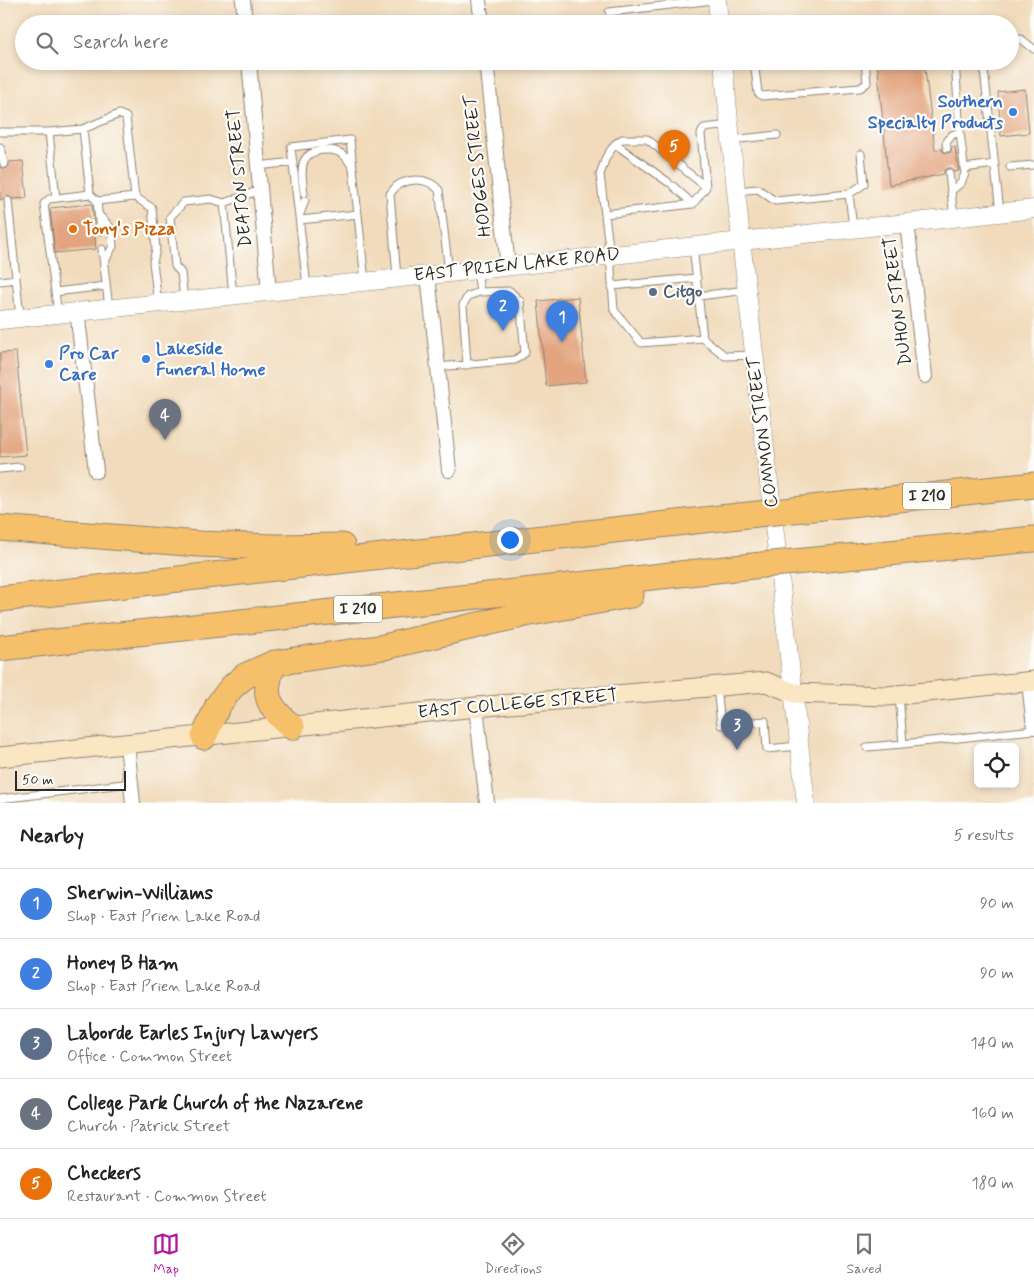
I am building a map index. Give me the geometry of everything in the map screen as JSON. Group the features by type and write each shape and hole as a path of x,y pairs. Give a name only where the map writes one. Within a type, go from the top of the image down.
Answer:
{"highway":[{"name":"I 210","path":"0,599 1034,485"},
{"path":"0,528 199,544 274,547 492,544"},
{"name":"I 210","path":"0,648 826,559 1034,539"},
{"path":"204,737 218,705 232,687 246,676 274,663 384,647 525,614 674,587 722,570"},
{"path":"274,663 266,680 268,699 275,713 292,727"}],"main road":[{"name":"EAST COLLEGE STREET","path":"0,757 476,707 766,682 794,693 887,696 1031,681"}],"street":[{"path":"243,0 244,15"},
{"path":"479,0 481,15"},
{"path":"716,0 718,15"},
{"name":"DEATON STREET","path":"249,70 270,292"},
{"name":"HODGES STREET","path":"487,70 508,267"},
{"name":"COMMON STREET","path":"724,70 741,240 806,803"},
{"name":"EAST PRIEN LAKE ROAD","path":"0,320 508,267 1034,209"},
{"name":"DUHON STREET","path":"907,223 925,376"},
{"path":"428,275 450,470"},
{"path":"78,312 96,471"},
{"path":"1031,681 1034,729"},
{"path":"476,707 487,803"},
{"path":"127,744 133,803"}],"lane":[{"path":"609,12 716,0"},
{"path":"1019,39 1034,49"},
{"path":"755,70 758,93 762,96 860,88 867,83 866,70"},
{"path":"951,191 961,183 964,174 956,70"},
{"path":"983,70 1000,213"},
{"path":"0,132 49,132 83,129 120,114 126,117 135,197"},
{"path":"605,214 693,204 706,187 701,134 704,128 730,133 777,135"},
{"path":"83,129 90,194 97,201 100,231"},
{"path":"49,132 56,198"},
{"path":"947,148 946,143 952,135 960,132"},
{"path":"706,187 647,139 622,139 615,144 606,156 600,175 610,255 614,310 642,343 703,338 725,356 754,355"},
{"path":"307,288 291,147 350,140 365,282"},
{"path":"615,144 670,184 693,204"},
{"path":"0,147 4,164"},
{"path":"300,218 304,196 302,164 306,156 312,152 335,151 344,155 352,166"},
{"path":"736,191 758,189 775,201 849,194 864,184 861,154"},
{"path":"258,166 293,162"},
{"path":"964,168 995,164"},
{"path":"1010,167 1034,165"},
{"path":"949,173 954,218"},
{"path":"397,278 390,194 400,183 419,180 432,182 439,190 449,273"},
{"path":"184,300 180,273 175,266 170,217 184,202 211,199 224,203 260,190"},
{"path":"58,314 44,204 49,198 90,194"},
{"path":"849,194 853,229"},
{"path":"97,201 135,197 152,208 158,303"},
{"path":"8,201 20,318"},
{"path":"224,203 233,295"},
{"path":"300,218 358,214"},
{"path":"98,215 111,228 113,246 104,263"},
{"path":"693,246 703,338"},
{"path":"102,249 109,308"},
{"path":"477,270 480,292"},
{"path":"612,286 697,278"},
{"path":"0,281 16,279"},
{"path":"55,292 106,286"},
{"path":"699,296 747,290"},
{"path":"438,366 467,365 515,360 525,353 520,301 510,291 480,292 468,296 463,304 467,365"},
{"path":"0,469 20,467"},
{"path":"717,686 721,725 765,721 768,749 800,746"},
{"path":"899,694 903,744"},
{"path":"867,747 1034,729"},
{"path":"0,799 131,783"}],"building":[{"path":"878,70 925,70 935,150 942,149 943,152 948,153 951,152 952,147 955,147 959,171 954,172 952,168 948,168 944,170 944,174 889,185"},
{"name":"Southern Specialty Products","path":"1025,89 1029,133 1001,136 998,92"},
{"path":"23,161 27,198 13,199 8,196 0,200 0,167 6,169 9,166 9,162"},
{"name":"Tony's Pizza","path":"92,204 96,249 55,253 50,208"},
{"path":"578,297 586,382 546,386 538,301"},
{"path":"16,352 26,455 0,457 0,353"}],"place":[{"name":"Southern Specialty Products","path":"1013,112"},
{"name":"Checkers","path":"674,171"},
{"name":"Tony's Pizza","path":"73,229"},
{"name":"Citgo","path":"653,292"},
{"name":"Honey B Ham","path":"503,331"},
{"name":"Sherwin-Williams","path":"562,342"},
{"name":"Lakeside Funeral Home","path":"146,359"},
{"name":"Pro Car Care","path":"49,364"},
{"name":"College Park Church of the Nazarene","path":"165,440"},
{"name":"Laborde Earles Injury Lawyers","path":"737,750"}]}
